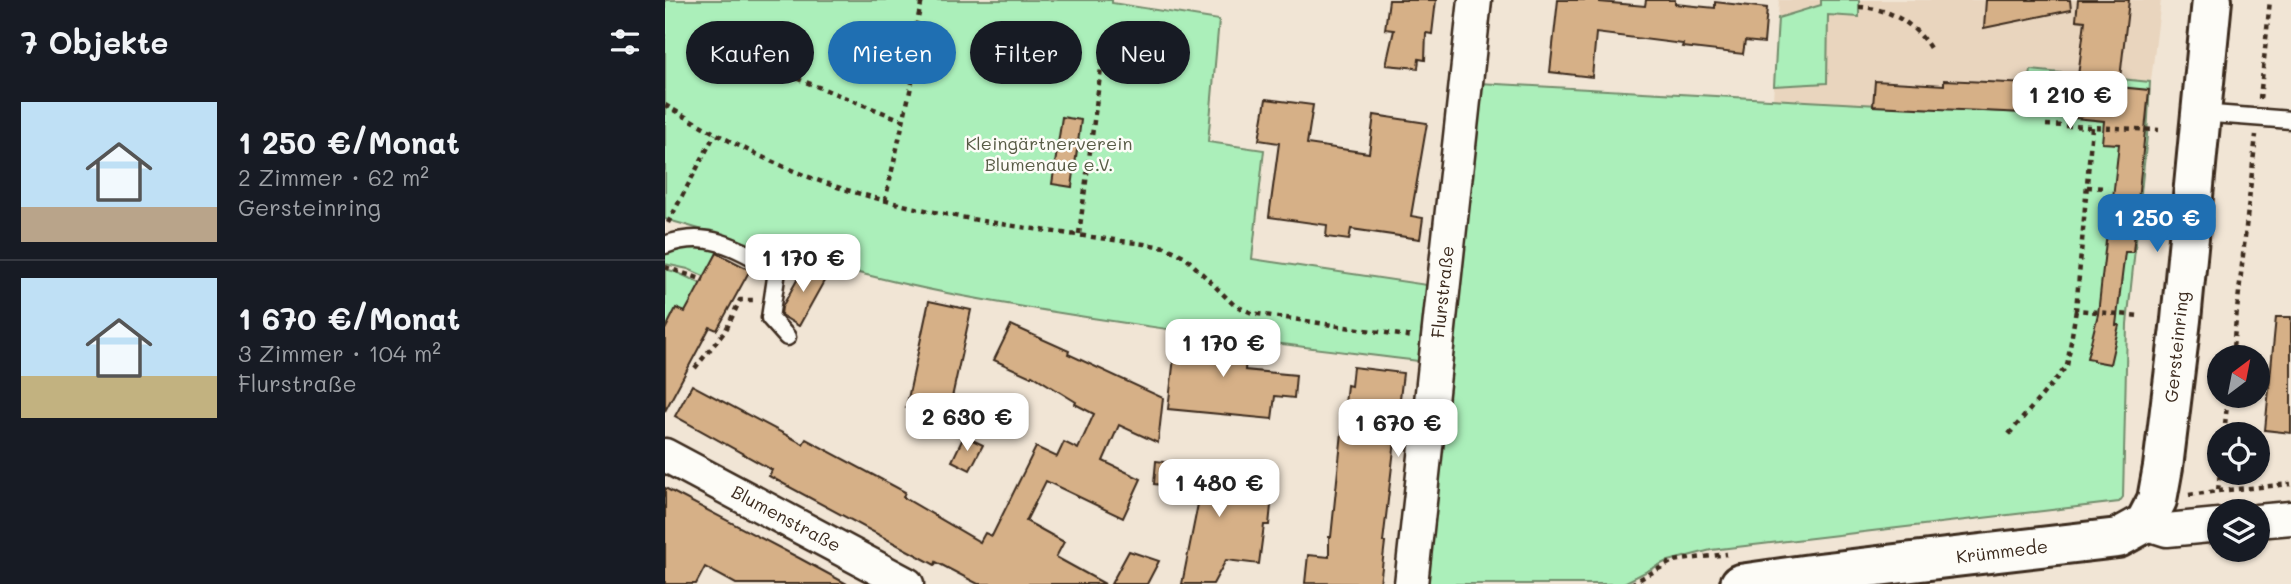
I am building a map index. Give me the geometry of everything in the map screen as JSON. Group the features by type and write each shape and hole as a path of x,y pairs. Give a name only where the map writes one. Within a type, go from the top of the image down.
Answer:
{"street":[{"name":"Flurstraße","path":"1411,584 1475,0"},
{"name":"Gersteinring","path":"2151,511 2163,467 2181,320 2212,0"},
{"name":"Blumenstraße","path":"665,455 907,584"},
{"path":"2151,511 2167,530 2207,526"},
{"name":"Krümmede","path":"1739,584 2118,538 2151,511"},
{"path":"2270,520 2291,518"}],"lane":[{"path":"2200,113 2291,120"},
{"path":"665,245 699,237 719,241 737,247 777,271 770,318 787,337"}],"path":[{"path":"885,201 918,56 912,45 922,0"},
{"path":"2233,345 2270,0"},
{"path":"1859,7 1875,7 1892,14 1921,33 1930,48"},
{"path":"811,84 902,120"},
{"path":"1079,234 1099,84"},
{"path":"665,105 715,134 777,164 817,180 885,201 936,212 1165,247 1184,256 1234,305 1252,313 1438,340"},
{"path":"2046,125 2159,130"},
{"path":"2010,434 2067,366 2076,310 2092,127"},
{"path":"665,228 715,134"},
{"path":"2087,187 2107,188"},
{"path":"665,267 704,280"},
{"path":"695,368 726,330 740,300 773,300"},
{"path":"2076,310 2140,316"},
{"path":"2151,511 2218,491 2291,484"},
{"path":"2218,491 2219,485"}],"shaded area":[{"path":"1779,0 2161,0 2151,81 2030,69 2026,113 1773,100"}],"green space":[{"name":"Kleingärtnerverein Blumenaue e.V.","path":"665,0 1112,0 1112,3 1219,20 1208,142 1264,150 1252,259 1427,285 1418,361 1129,324 957,295 847,270 665,219"},
{"path":"1821,0 1859,0 1859,17 1828,15 1827,83 1774,86 1778,18 1821,5"},
{"path":"2031,70 2150,82 2147,136 2127,324 2123,497 2119,502 1711,550 1665,562 1622,584 1422,584 1479,83 2024,113"},
{"path":"686,246 719,248 706,277 688,269 665,264 665,253"},
{"path":"665,269 702,284 685,312 665,330"}],"building":[{"path":"1389,0 1436,0 1432,34 1426,33 1425,60 1419,59 1418,68 1386,65 1394,30 1385,29"},
{"path":"1558,0 1600,0 1645,6 1646,0 1675,0 1675,4 1715,8 1715,2 1767,8 1764,43 1745,41 1743,54 1596,33 1592,77 1550,72"},
{"path":"1986,0 2070,0 2071,10 1984,28"},
{"path":"2078,0 2129,0 2119,87 2149,90 2133,252 2125,252 2116,325 2119,325 2110,364 2087,358 2098,314 2106,241 2117,208 2112,207 2119,144 2102,143 2104,121 2026,113 1873,106 1875,81 1944,85 1944,80 2029,84 2029,80 2077,84 2085,21 2076,20"},
{"path":"1266,99 1313,105 1307,144 1369,153 1374,115 1427,123 1411,216 1423,218 1420,239 1351,229 1349,240 1326,237 1327,225 1269,217 1279,143 1259,140"},
{"path":"1062,117 1081,120 1072,187 1052,184"},
{"path":"717,253 750,270 717,330 710,327 665,411 665,330 676,308 685,312"},
{"path":"807,262 828,274 799,326 781,315 782,307"},
{"path":"929,301 971,310 946,425 920,418 921,411 906,408"},
{"path":"2276,317 2291,317 2291,433 2270,431 2270,422 2266,422 2267,408 2270,408"},
{"path":"1011,325 1163,398 1158,443 1119,425 1103,461 1141,479 1123,518 1046,481 1026,521 1064,542 1056,557 1105,584 978,584 936,562 935,565 769,476 772,470 675,416 692,385 803,444 806,439 905,492 903,497 980,542 985,533 992,536 1036,447 1057,457 1064,442 1078,449 1094,414 1032,375 1031,377 994,360"},
{"path":"1177,332 1248,341 1245,370 1296,375 1294,398 1275,396 1272,419 1168,409"},
{"path":"1353,367 1403,373 1380,584 1305,583 1308,555 1329,557 1347,385 1351,386"},
{"path":"964,436 983,445 970,470 952,461"},
{"path":"1156,461 1242,472 1240,493 1272,496 1269,525 1264,525 1259,564 1226,560 1213,584 1182,584 1201,489 1154,484"},
{"path":"665,488 847,584 736,584 705,567 696,584 665,584"},
{"path":"1129,551 1159,561 1147,584 1111,584"}]}
